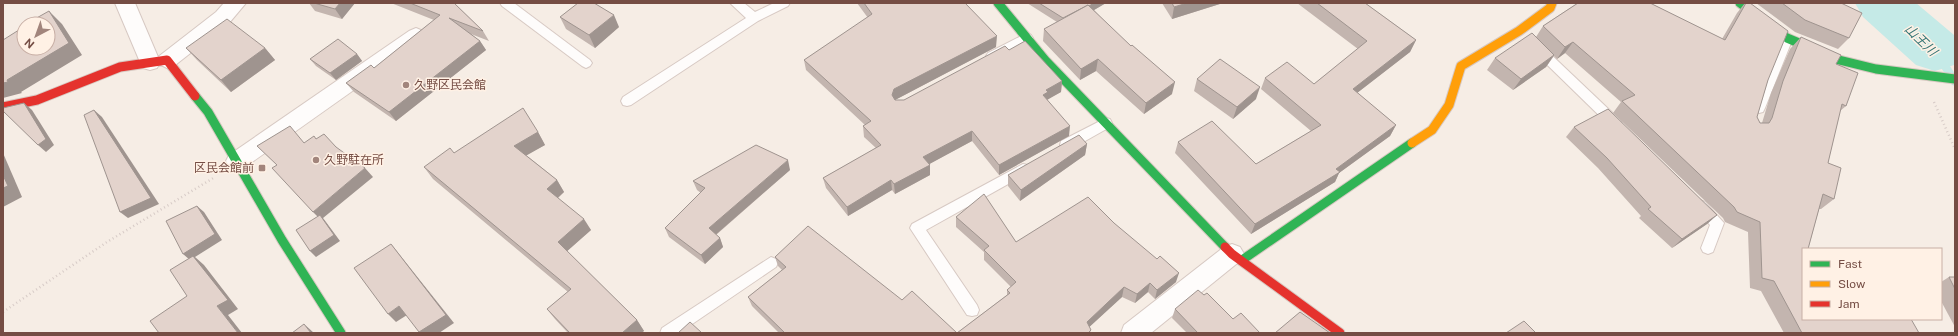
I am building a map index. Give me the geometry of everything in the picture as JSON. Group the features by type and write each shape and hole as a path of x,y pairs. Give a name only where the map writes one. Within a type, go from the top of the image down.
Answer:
{"street":[{"path":"125,3 158,61 208,112 282,240 341,333"},
{"path":"3,107 37,100 120,67 158,61 223,17 236,3"},
{"path":"998,3 1045,60 1237,257 1340,333"},
{"path":"1133,333 1237,257 1432,130 1449,105 1461,66 1519,31 1550,8 1552,3"},
{"path":"1740,3 1787,38 1839,60 1876,69 1913,75 1955,79"},
{"path":"237,163 416,36"}],"lane":[{"path":"506,3 586,63"},
{"path":"736,3 754,18"},
{"path":"627,101 754,18 784,3"},
{"path":"1519,31 1623,130"},
{"path":"985,60 1027,38"},
{"path":"1755,121 1764,92 1787,38"},
{"path":"1052,153 1106,123"},
{"path":"972,310 917,228 1032,164"},
{"path":"1689,196 1717,223 1708,248"},
{"path":"668,333 771,262"}],"path":[{"path":"1933,100 1955,149"},
{"path":"3,312 32,291 126,230 237,163"}],"building":[{"path":"314,3 340,3 335,9"},
{"path":"410,3 454,3 483,31 449,18 480,41 389,112 346,83 371,65 374,68 440,15"},
{"path":"578,3 594,3 614,15 589,35 560,17"},
{"path":"864,3 965,3 997,36 894,89 892,95 895,100 904,100 1005,46 1009,50 1025,41 1062,81 1046,90 1048,92 1043,95 1070,126 999,165 972,131 923,157 930,165 894,184 891,180 847,207 823,178 881,145 863,126 871,121 804,60 872,14"},
{"path":"1039,3 1094,3 1063,18"},
{"path":"1172,3 1187,3 1174,7"},
{"path":"1317,3 1365,3 1416,40 1353,89 1396,125 1336,169 1340,172 1255,224 1178,142 1212,121 1256,164 1321,125 1265,78 1287,62 1314,84 1367,41"},
{"path":"1578,3 1650,3 1725,40 1746,3 1750,3 1788,31 1768,80 1757,117 1760,123 1769,123 1772,118 1783,81 1801,37 1841,55 1836,64 1858,73 1846,106 1842,104 1828,163 1841,168 1834,199 1823,194 1808,248 1802,248 1802,320 1912,320 1919,333 1802,333 1774,281 1762,278 1760,222 1737,212 1734,207 1622,101 1635,95 1573,42 1565,47 1543,26"},
{"path":"1782,3 1841,3 1862,13 1849,38 1805,20"},
{"path":"1088,5 1131,46 1132,45 1175,82 1146,103 1098,59 1081,69 1044,29"},
{"path":"49,11 52,16 40,16"},
{"path":"227,19 265,48 221,80 186,48"},
{"path":"56,22 69,43 56,51"},
{"path":"16,32 16,56 47,56 7,80 8,82 3,83 3,40"},
{"path":"1532,33 1554,55 1521,79 1495,58"},
{"path":"338,39 357,54 330,73 310,59"},
{"path":"1220,59 1260,87 1237,107 1197,79"},
{"path":"24,103 46,139 38,145 3,111 3,108"},
{"path":"523,108 538,132 514,146 557,180 547,189 584,219 558,242 637,320 622,333 570,333 547,309 571,289 424,167 450,148 454,153"},
{"path":"1608,109 1717,215 1682,239 1648,209 1651,207 1607,158 1574,127"},
{"path":"94,110 151,198 120,212 84,115"},
{"path":"290,126 304,143 314,136 316,139 324,134 336,147 365,168 313,212 272,168 277,165 257,146"},
{"path":"1079,135 1087,144 1021,190 1008,175"},
{"path":"756,145 788,160 709,228 720,238 701,255 665,228 705,188 693,181"},
{"path":"3,175 8,186 3,188"},
{"path":"984,194 1016,242 1088,197 1114,223 1157,259 1160,256 1179,273 1157,290 1150,283 1137,294 1124,287 1087,322 1091,330 1088,333 957,333 1010,293 1007,290 1016,282 984,250 989,246 956,217"},
{"path":"197,206 215,234 183,254 166,221"},
{"path":"320,215 334,235 310,251 296,230"},
{"path":"808,226 902,300 912,291 957,333 785,333 748,297 786,267 775,257"},
{"path":"391,244 446,315 419,332 399,306 388,314 354,268"},
{"path":"193,256 228,300 217,306 238,333 159,333 150,321 187,296 170,270"},
{"path":"1949,277 1955,277 1955,289"},
{"path":"1198,290 1204,295 1207,293 1233,319 1241,313 1260,333 1198,333 1175,309"},
{"path":"1300,312 1330,333 1275,333"},
{"path":"1524,321 1536,333 1506,333"},
{"path":"690,322 702,333 678,333"},
{"path":"304,324 311,333 292,333"}],"waterway":[{"name":"山王川","path":"1881,3 1935,50"},
{"name":"山王川","path":"1955,54 1935,50 1955,82"}],"traffic: fast":[{"path":"998,3 1045,60 1225,247"},
{"path":"1740,3 1787,38 1839,60 1876,69 1955,79"},
{"path":"195,96 208,112 282,240 341,333"},
{"path":"1242,260 1412,143"}],"traffic: slow":[{"path":"1412,143 1432,130 1449,105 1461,66 1519,31 1550,8 1552,3"}],"traffic: jam":[{"path":"3,107 37,100 120,67 167,60 195,96"},
{"path":"1225,247 1232,254 1340,333"}],"place":[{"name":"久野区民会館","path":"406,85"},
{"name":"久野駐在所","path":"316,160"},
{"name":"区民会館前","path":"262,168"}]}
